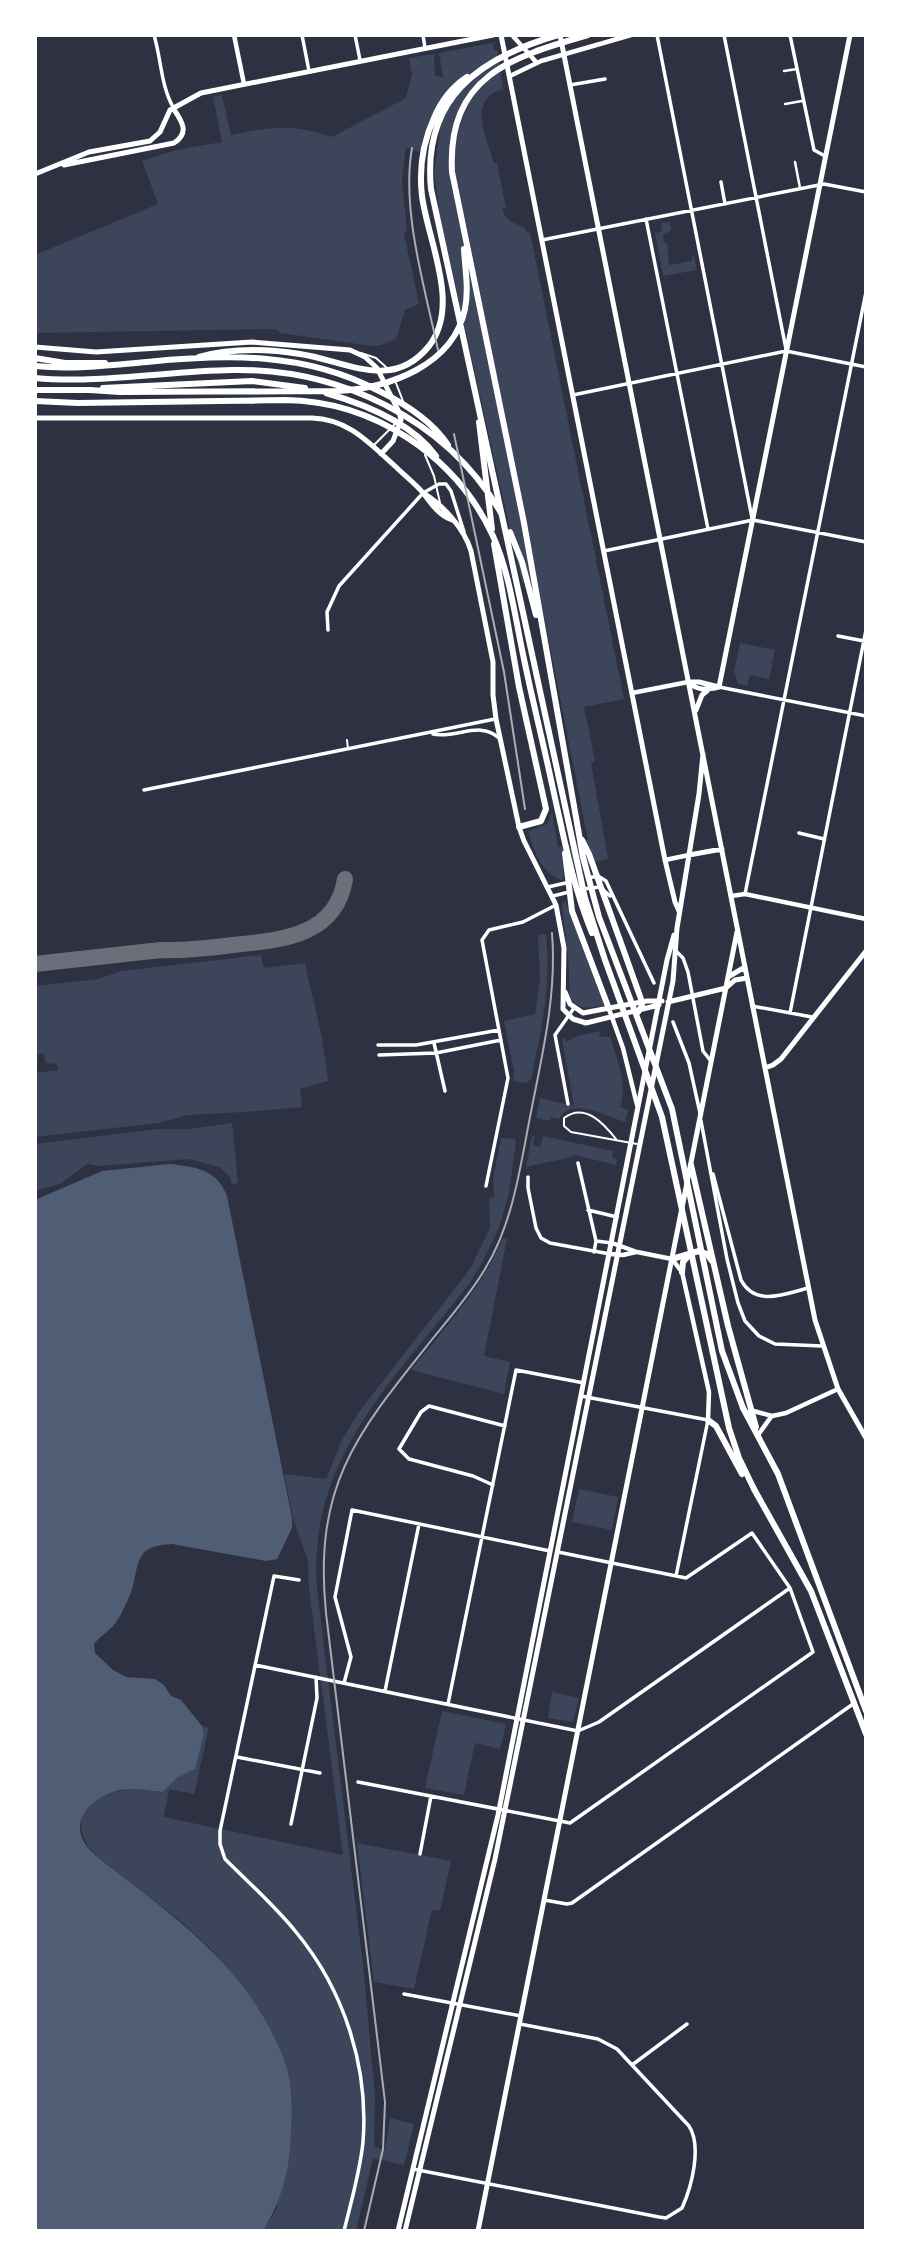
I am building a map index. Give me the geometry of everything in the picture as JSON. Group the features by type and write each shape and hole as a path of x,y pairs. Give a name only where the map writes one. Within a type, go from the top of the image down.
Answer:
{"highway":[{"path":"35,366 65,368 121,365 230,351 285,352 314,356 368,371 384,372 399,368 425,350 441,323 444,305 422,196 427,154 439,123 465,83 486,65 516,48 559,35"},
{"path":"588,35 510,61 483,81 467,102 455,131 452,156 454,190 548,659 578,832 571,842 571,907 609,1009"},
{"path":"427,154 432,196 519,587 571,842 672,1109 725,1360 743,1408 780,1479 866,1711"},
{"path":"35,390 211,392 358,389 389,382 424,366 452,339 464,314 467,288 464,233"},
{"path":"199,357 256,357 294,361 331,370 380,391 408,408 439,431 455,456"},
{"path":"35,358 65,363 121,365"},
{"path":"470,369 498,574 546,809 541,821 519,827"},
{"path":"35,378 260,371 323,381 376,400 415,422 455,456 485,489 502,515 531,582"},
{"path":"90,390 131,385 265,382 322,392 369,413 408,438 445,468 469,496 485,521 501,556 510,589 585,898 605,960 660,1107 731,1433 754,1489 811,1591 866,1734"},
{"path":"35,401 78,404 297,400 369,413"},
{"path":"571,842 589,854 642,1002 638,1012"},
{"path":"605,999 612,1001 630,996 637,988"},
{"path":"691,1165 728,1326 758,1436"},
{"path":"673,1259 695,1251 703,1252 713,1262"},
{"path":"682,1272 683,1262 695,1251"},
{"path":"708,1420 716,1426 737,1466 754,1489"}],"main road":[{"path":"35,174 89,152 150,141 160,132 166,115 173,108 201,93 493,35"},
{"path":"501,35 665,860 679,911"},
{"path":"559,35 809,1288 822,1346 838,1389 866,1438"},
{"path":"719,687 849,35"},
{"path":"57,166 171,144 182,136 182,123 173,108"},
{"path":"164,124 173,118 182,123"},
{"path":"35,347 96,352 252,342 350,350 365,358 381,374 400,412 401,420 393,441 381,454"},
{"path":"35,418 321,418 346,425 373,446 423,493 441,506 466,537 473,558 493,662 496,719 519,827 556,905 564,948 562,1006 569,1016 583,1023 638,1012 659,1003 726,988 735,980 747,978"},
{"path":"423,493 438,511 452,520"},
{"path":"688,682 719,687"},
{"path":"688,682 696,688 708,690 719,687"},
{"path":"695,714 701,697 708,690"},
{"path":"405,2231 416,2170 502,1810 615,1244 628,1200 668,1001 703,754"},
{"path":"689,855 722,849"},
{"path":"615,1244 617,1217 631,1142 669,949 677,928"},
{"path":"478,2231 738,929"},
{"path":"765,1068 779,1061 866,951"},
{"path":"728,977 745,967"},
{"path":"563,987 568,1002 586,1013 642,1002 659,1003"},
{"path":"620,1199 628,1200"},
{"path":"584,1396 584,1383 613,1254"},
{"path":"398,2231 406,2214"}],"street":[{"path":"234,35 244,84"},
{"path":"302,35 309,71"},
{"path":"355,35 360,61"},
{"path":"423,35 425,48"},
{"path":"512,35 537,63"},
{"path":"510,76 537,63 631,35"},
{"path":"657,35 753,520"},
{"path":"724,35 786,351"},
{"path":"790,35 814,150 825,156"},
{"path":"155,37 173,108"},
{"path":"784,71 797,69"},
{"path":"570,85 605,79"},
{"path":"785,104 804,101"},
{"path":"795,162 800,188"},
{"path":"720,182 725,204"},
{"path":"542,240 820,185 829,184 866,192"},
{"path":"646,219 708,529"},
{"path":"745,894 866,292"},
{"path":"573,395 786,351 866,367"},
{"path":"328,630 327,612 339,586 423,493 443,483 449,487 466,537"},
{"path":"604,551 753,520 866,542"},
{"path":"790,1013 866,630"},
{"path":"838,636 864,641"},
{"path":"632,694 688,682"},
{"path":"719,687 866,716"},
{"path":"144,790 496,719"},
{"path":"431,733 449,736 482,729 494,733 501,741"},
{"path":"799,833 824,839"},
{"path":"665,860 689,855"},
{"path":"548,887 600,876 607,883 654,983"},
{"path":"553,896 597,887 606,890 615,904"},
{"path":"731,896 745,894 866,919"},
{"path":"486,1186 508,1078 482,944 483,936 489,930 525,922 556,905"},
{"path":"676,951 685,964 704,1051 706,1057 712,1060"},
{"path":"752,1006 813,1018"},
{"path":"568,1104 555,1035 574,1008"},
{"path":"609,1009 625,1056 638,1110"},
{"path":"673,1022 689,1063 727,1259 745,1321 759,1336 775,1344 822,1346"},
{"path":"379,1045 434,1043 499,1030"},
{"path":"379,1055 436,1053 501,1040"},
{"path":"434,1043 445,1091"},
{"path":"385,1045 385,1056"},
{"path":"578,1163 596,1241 594,1252"},
{"path":"710,1165 746,1288 757,1295 768,1297 809,1288"},
{"path":"528,1177 536,1228 541,1238 550,1243 594,1252 637,1252"},
{"path":"588,1210 617,1217"},
{"path":"596,1241 673,1259 682,1272 709,1392 708,1420 676,1577"},
{"path":"448,1704 516,1370 584,1383"},
{"path":"743,1408 772,1416 786,1413 838,1389"},
{"path":"584,1396 708,1420"},
{"path":"493,1485 473,1476 409,1459 399,1449 421,1412 429,1406 505,1426"},
{"path":"758,1436 772,1416"},
{"path":"344,1683 351,1657 335,1597 352,1510 676,1577 690,1577 752,1533 790,1588 813,1652 568,1824 358,1782"},
{"path":"385,1691 419,1524"},
{"path":"299,1580 274,1576 222,1823 220,1844 225,1859 295,1931 312,1953 334,1993 352,2038 363,2097 363,2141 344,2231"},
{"path":"255,1665 578,1731 599,1722 790,1588"},
{"path":"291,1824 319,1678"},
{"path":"544,1900 567,1905 572,1903 855,1703"},
{"path":"237,1757 320,1773"},
{"path":"420,1854 431,1796"},
{"path":"404,1994 521,2016"},
{"path":"416,2170 659,2217 674,2215 682,2208 696,2152 694,2134 617,2049 605,2042 520,2024"},
{"path":"632,2065 687,2024"}],"lane":[{"path":"350,350 369,354 388,369 412,422 436,485 441,506"},
{"path":"373,446 387,430 401,420 412,422"},
{"path":"347,740 348,750"},
{"path":"616,1139 595,1116 573,1113 564,1118 564,1126 571,1132 639,1144"}],"shaded area":[{"path":"497,42 493,45 494,50 497,50 503,89 492,94 485,102 482,111 484,132 494,163 497,163 506,208 502,209 503,213 511,221 525,228 527,233 530,232 624,699 584,707 595,761 591,763 608,859 563,869 563,880 544,868 528,831 547,824 552,812 558,847 588,840 537,581 522,583 440,217 434,173 440,131 430,128 425,131 420,152 406,147 402,180 407,232 404,234 419,304 405,310 396,339 372,346 280,333 276,329 35,333 35,255 158,204 142,161 176,150 222,142 213,97 222,95 231,135 293,128 332,137 406,98 412,74 409,58 434,54 435,76 443,77 439,53"},
{"path":"670,222 671,230 663,235 664,243 667,243 669,265 692,261 694,256 697,270 663,276 655,233 662,232 661,223"},
{"path":"740,643 775,650 769,679 750,675 747,686 738,684 734,671"},
{"path":"565,900 604,1006 584,1008 570,998 562,907"},
{"path":"546,934 547,990 531,1080 528,1080 528,1083 513,1081 514,1071 504,1021 535,1014 540,980 538,935"},
{"path":"261,955 264,968 305,963 322,1038 328,1081 300,1089 302,1107 188,1115 158,1123 35,1137 35,1073 58,1070 57,1064 46,1063 43,1053 37,1055 38,1062 35,1066 35,986 98,979 122,971"},
{"path":"600,1031 599,1037 610,1037 618,1063 623,1091 620,1107 628,1110 625,1122 580,1108 564,1112 559,1119 551,1117 550,1121 536,1118 540,1098 574,1106 562,1039 566,1042 577,1036"},
{"path":"232,1123 238,1183 232,1184 229,1176 219,1167 189,1159 98,1166 87,1164 60,1184 35,1191 35,1144"},
{"path":"532,1136 535,1136 533,1145 540,1147 543,1136 613,1151 612,1157 617,1159 616,1165 574,1155 526,1167"},
{"path":"501,1138 515,1139 516,1142 509,1193 499,1228 469,1284 386,1388 362,1423 341,1460 326,1499 318,1542 317,1589 363,1965 375,2095 374,2147 385,2150 390,2118 414,2124 404,2165 373,2158 356,2231 263,2231 277,2208 261,2012 213,1951 178,1919 96,1856 87,1845 81,1824 88,1807 96,1800 120,1791 163,1792 177,1778 194,1769 204,1734 202,1726 209,1728 194,1794 169,1789 164,1817 343,1855 309,1589 308,1561 293,1518 284,1474 326,1479 341,1442 358,1413 470,1269 490,1228 489,1198 494,1196 493,1179"},
{"path":"170,1164 204,1171 217,1180 227,1196 292,1528 277,1559 266,1561 172,1544 153,1547 140,1558 126,1604 115,1623 94,1644 95,1653 113,1670 126,1677 155,1679 164,1685 171,1696 181,1700 202,1726 204,1734 195,1769 177,1778 163,1792 125,1789 99,1799 87,1808 83,1815 80,1833 85,1844 96,1856 169,1913 214,1954 253,2001 277,2043 288,2072 292,2108 289,2158 280,2195 263,2231 35,2231 35,1200 102,1171"},
{"path":"503,1238 507,1239 484,1356 510,1362 504,1394 411,1370 473,1291"},
{"path":"579,1489 618,1497 612,1530 572,1522"},
{"path":"552,1692 579,1698 573,1722 548,1718"},
{"path":"442,1711 506,1724 500,1749 475,1743 464,1795 425,1788"},
{"path":"357,1843 451,1861 440,1911 432,1910 414,1989 374,1982"}],"taxiway":[{"path":"35,964 161,950 206,948 287,937 318,924 330,913 340,898 345,879"}],"railway":[{"path":"412,148 409,172 412,223 438,350"},
{"path":"454,434 504,672 525,809"},
{"path":"364,2231 383,2149 385,2102 326,1613 324,1568 327,1528 334,1494 363,1432 383,1402 474,1287 502,1233 519,1175 547,1025 552,980 552,933"}]}
